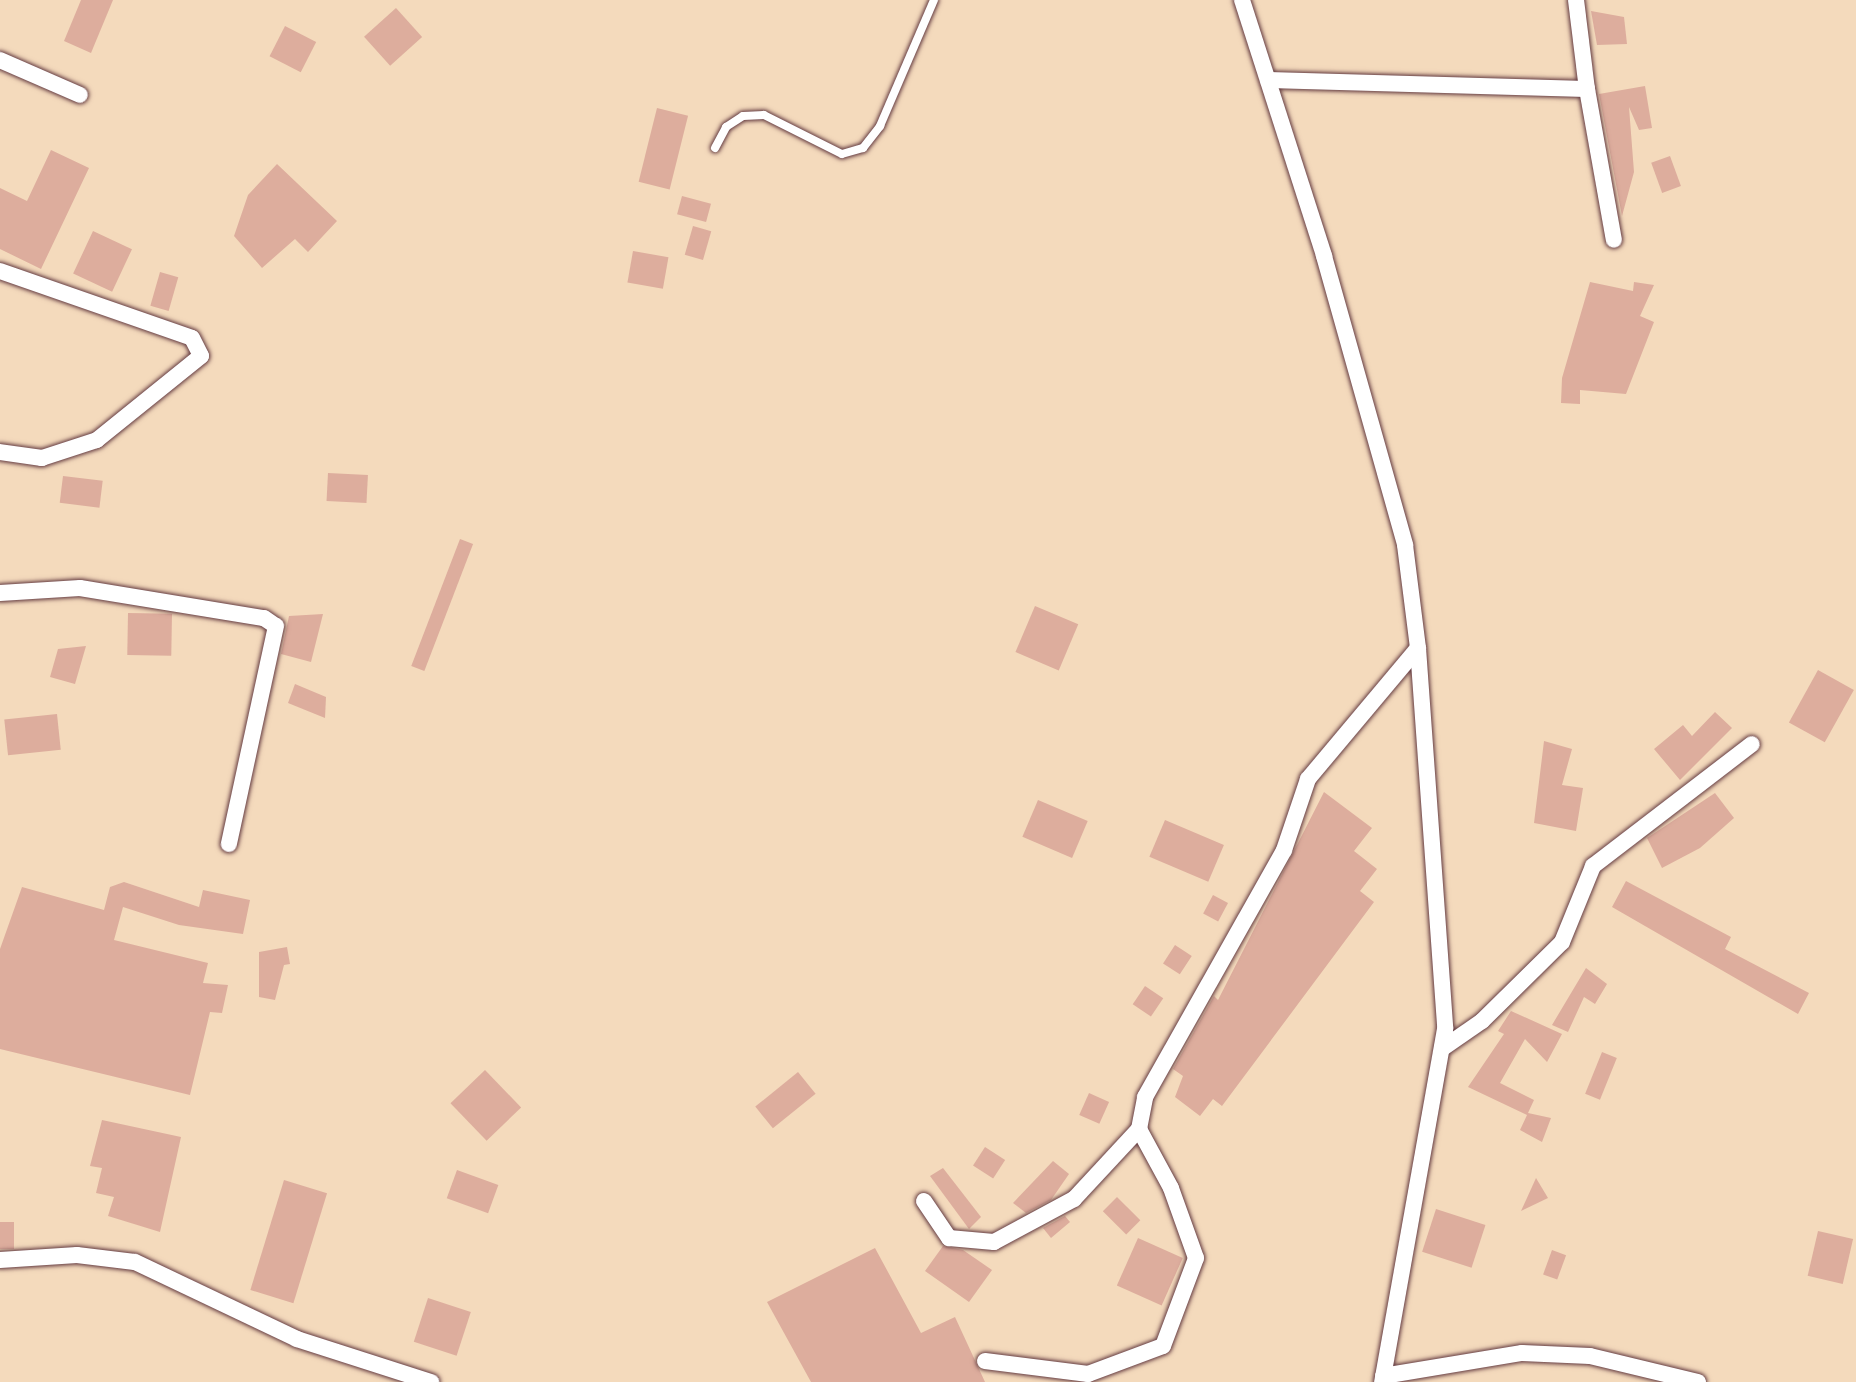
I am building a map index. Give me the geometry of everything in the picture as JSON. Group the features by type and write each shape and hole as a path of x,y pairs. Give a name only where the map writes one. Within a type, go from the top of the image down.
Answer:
{"street":[{"path":"1242,0 1405,545 1418,648 1439,891 1443,1048 1382,1379 1542,1354 1590,1356 1698,1382"},
{"path":"1576,0 1587,89 1614,240"},
{"path":"0,60 80,94"},
{"path":"1268,80 1587,89"},
{"path":"0,271 192,338 201,356 97,440 42,458 0,452"},
{"path":"0,593 80,588 264,618 276,626 229,844"},
{"path":"924,1201 949,1238 994,1242 1074,1199 1139,1129 1145,1097 1284,850 1308,779 1418,648"},
{"path":"1443,1048 1482,1021 1562,942 1593,866 1752,744"},
{"path":"985,1361 1088,1374 1163,1346 1196,1258 1171,1188 1139,1129"},
{"path":"0,1260 77,1255 135,1262 297,1339 431,1382"}],"lane":[{"path":"715,148 726,127 743,116 764,115 842,154 863,148 880,126 934,0"}],"building":[{"path":"81,0 113,0 91,53 64,41"},
{"path":"396,8 422,37 390,66 364,37"},
{"path":"1591,11 1624,17 1627,44 1597,45"},
{"path":"285,26 316,42 301,72 270,56"},
{"path":"1645,86 1652,128 1639,130 1629,107 1634,172 1622,216 1599,94"},
{"path":"657,108 688,116 670,189 639,182"},
{"path":"51,150 89,168 41,269 0,249 0,188 27,201"},
{"path":"1670,156 1681,186 1662,193 1651,163"},
{"path":"277,164 337,221 308,252 295,239 262,268 234,236 248,195"},
{"path":"682,196 711,204 706,222 677,214"},
{"path":"693,226 711,231 703,260 685,255"},
{"path":"93,231 132,249 112,292 73,274"},
{"path":"633,251 668,257 663,289 627,283"},
{"path":"160,272 178,277 169,311 150,306"},
{"path":"1590,282 1633,291 1634,282 1654,285 1640,316 1654,322 1626,394 1580,390 1580,404 1561,403 1562,378"},
{"path":"328,473 368,475 366,503 327,501"},
{"path":"63,476 103,481 99,508 60,503"},
{"path":"460,539 473,544 424,671 411,666"},
{"path":"1035,606 1078,624 1059,670 1015,652"},
{"path":"128,613 172,614 171,656 127,655"},
{"path":"323,614 311,662 281,654 289,616"},
{"path":"86,646 75,684 50,677 58,649"},
{"path":"1818,670 1854,690 1825,742 1789,722"},
{"path":"295,684 326,697 325,718 288,703"},
{"path":"1715,712 1732,728 1680,780 1654,749 1683,725 1692,736"},
{"path":"57,714 61,750 8,755 4,720"},
{"path":"1544,741 1572,749 1562,785 1583,788 1576,831 1534,823"},
{"path":"1324,792 1372,828 1354,851 1377,869 1360,891 1374,902 1222,1106 1213,1099 1200,1116 1175,1097 1183,1076 1173,1069 1214,996 1218,1000"},
{"path":"1715,793 1734,818 1700,848 1662,868 1647,838"},
{"path":"1038,800 1088,821 1072,858 1022,837"},
{"path":"1165,820 1224,845 1208,882 1149,857"},
{"path":"1626,881 1731,937 1725,949 1809,993 1798,1014 1612,907"},
{"path":"124,882 199,907 203,890 250,900 243,934 179,925 123,907 114,940 208,963 203,983 228,985 222,1013 210,1012 190,1095 0,1049 0,949 22,887 104,910 110,887"},
{"path":"1213,895 1228,903 1218,922 1203,914"},
{"path":"1175,945 1192,956 1180,974 1163,963"},
{"path":"287,947 290,964 284,965 275,1000 259,997 259,952"},
{"path":"1586,968 1607,984 1595,1004 1584,997 1568,1032 1552,1025"},
{"path":"1145,986 1163,998 1151,1017 1133,1004"},
{"path":"1511,1011 1562,1034 1547,1062 1525,1039 1500,1083 1534,1100 1528,1113 1551,1118 1542,1142 1520,1130 1527,1115 1468,1087 1504,1034 1498,1031"},
{"path":"1602,1052 1617,1058 1600,1100 1585,1094"},
{"path":"485,1070 521,1107 487,1141 450,1103"},
{"path":"798,1072 816,1094 773,1128 755,1107"},
{"path":"1089,1093 1109,1102 1099,1124 1079,1115"},
{"path":"102,1120 181,1137 160,1232 108,1216 114,1197 96,1193 102,1168 90,1166"},
{"path":"985,1147 1005,1160 993,1179 973,1165"},
{"path":"1053,1161 1069,1174 1051,1200 1026,1213 1013,1203"},
{"path":"943,1168 981,1217 969,1229 930,1176"},
{"path":"457,1170 498,1185 488,1213 447,1198"},
{"path":"1536,1178 1548,1198 1521,1211"},
{"path":"284,1180 327,1193 293,1303 250,1290"},
{"path":"1117,1197 1140,1220 1126,1234 1103,1211"},
{"path":"1436,1209 1485,1225 1472,1268 1422,1252"},
{"path":"1065,1216 1070,1222 1051,1238 1043,1228"},
{"path":"0,1222 14,1222 14,1249 0,1249"},
{"path":"1818,1231 1853,1239 1843,1284 1808,1276"},
{"path":"1138,1238 1183,1258 1162,1305 1117,1286"},
{"path":"943,1246 963,1250 992,1270 969,1302 925,1271"},
{"path":"875,1248 921,1333 955,1317 985,1382 811,1382 767,1302"},
{"path":"1552,1250 1566,1255 1557,1280 1543,1274"},
{"path":"428,1298 471,1312 457,1356 414,1342"}]}
